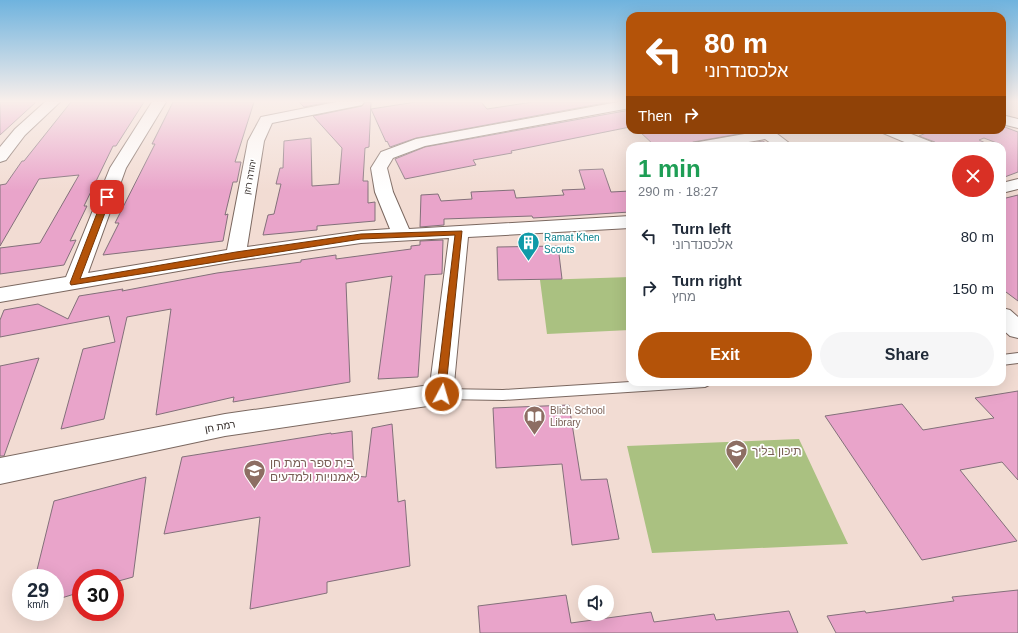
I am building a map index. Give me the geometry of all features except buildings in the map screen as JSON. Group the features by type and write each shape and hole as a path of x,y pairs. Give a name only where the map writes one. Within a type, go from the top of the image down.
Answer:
{"street":[{"path":"0,157 21,132"},
{"path":"74,283 118,168 141,132"},
{"name":"יהודה רוזן","path":"236,255 256,142 261,132"},
{"path":"402,235 384,192 379,168 387,155 421,142 479,132"},
{"path":"718,142 756,134"},
{"path":"768,134 779,142"},
{"path":"898,134 918,142"},
{"path":"0,295 236,255 361,237 626,222"},
{"path":"442,394 460,232"},
{"path":"1006,320 1018,330"},
{"name":"רמת חן","path":"0,471 225,425 442,394"}],"lane":[{"path":"1006,360 1018,358"},
{"path":"442,394 503,395 643,386"}],"green space":[{"path":"626,277 626,330 547,334 540,280"},
{"path":"799,439 848,544 652,553 627,446"}],"place":[{"name":"Ramat Khen Scouts","path":"529,262"},
{"name":"Blich School Library","path":"534,436"},
{"name":"תיכון בליך","path":"737,470"},
{"name":"בית ספר רמת חן לאמנויות ולמדעים","path":"255,490"}],"route":[{"path":"107,197 74,283 236,255 361,237 460,232 442,394"}]}
